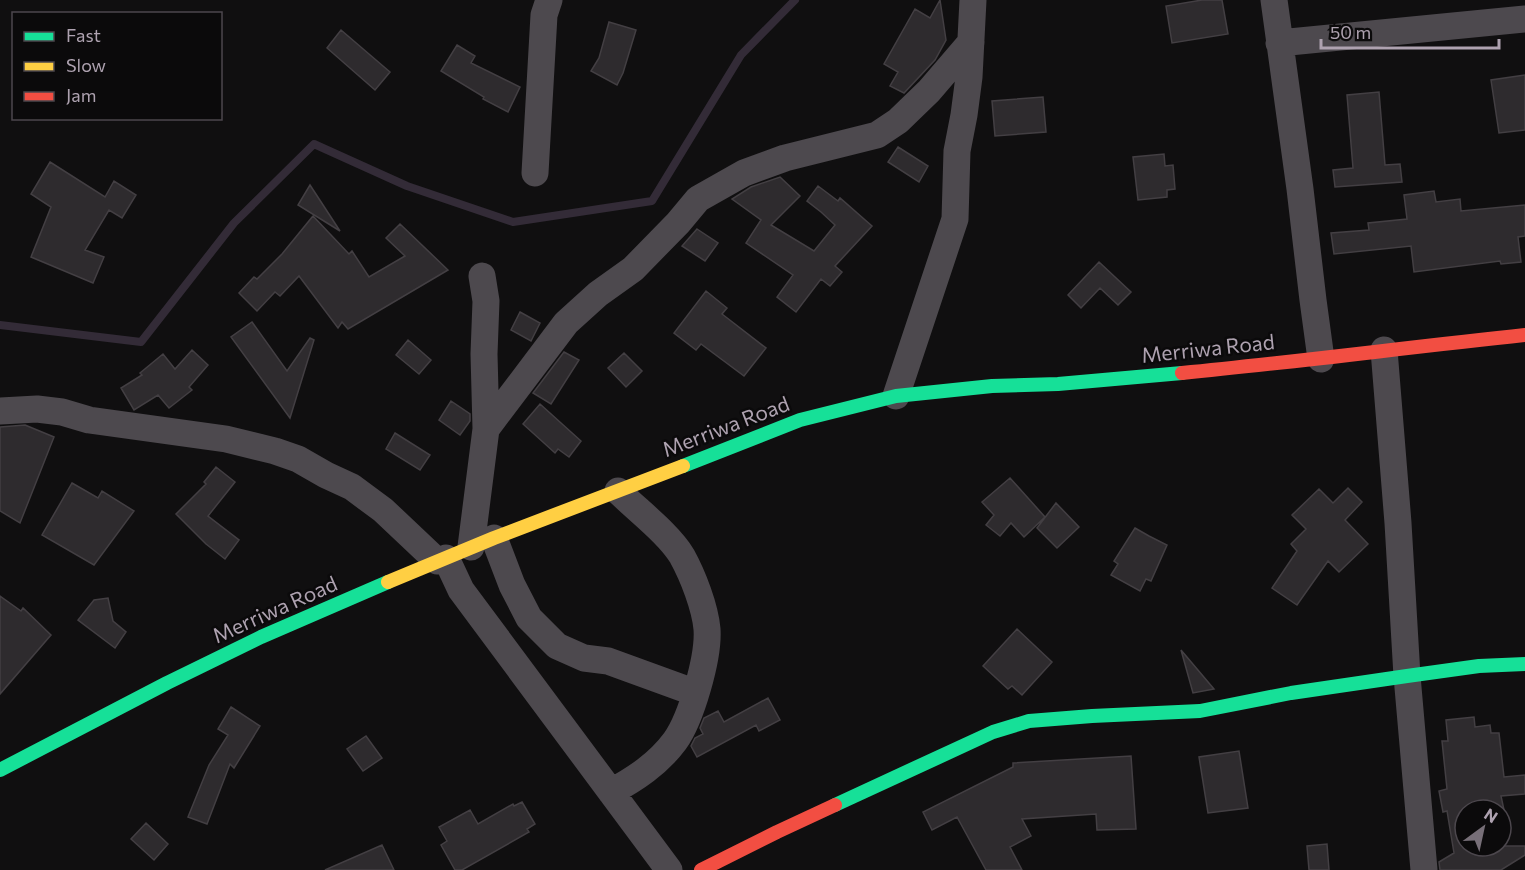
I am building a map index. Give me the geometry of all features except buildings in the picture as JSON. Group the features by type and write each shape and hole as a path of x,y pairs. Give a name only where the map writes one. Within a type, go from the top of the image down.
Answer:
{"street":[{"path":"535,173 544,15 549,0"},
{"path":"896,396 955,219 957,152 969,77 973,0"},
{"path":"1274,0 1321,359"},
{"path":"1279,44 1525,19"},
{"path":"486,429 566,323 598,294 633,269 698,200 744,174 785,158 877,135 898,121 929,91 971,42"},
{"path":"482,276 486,301 484,354 486,429 482,543 512,585 529,618 557,646 584,658 608,661 696,693"},
{"name":"Merriwa Road","path":"0,770 261,637 482,543 800,420 896,396 992,386 1058,384 1136,377 1321,359 1525,335"},
{"path":"1384,350 1407,676 1424,870"},
{"path":"0,411 37,409 62,412 89,420 226,439 298,459 352,487 442,560 461,590 669,870"},
{"path":"611,792 654,764 675,741 696,693 707,630 704,612 681,556 670,539 618,492"},
{"path":"701,870 777,832 993,732 1029,722 1092,716 1200,711 1291,693 1407,676 1479,666 1525,664"}],"waterway":[{"path":"0,325 141,342 234,223 314,144 407,186 513,222 652,201 741,55 795,0"}],"traffic: fast":[{"path":"683,466 800,420 896,396 992,386 1058,384 1182,373"},
{"path":"0,770 261,637 388,582"},
{"path":"835,805 993,732 1029,721 1200,711 1291,693 1407,676 1479,666 1525,664"}],"traffic: slow":[{"path":"388,582 494,538 683,466"}],"traffic: jam":[{"path":"1182,373 1525,335"},
{"path":"701,870 835,805"}]}
